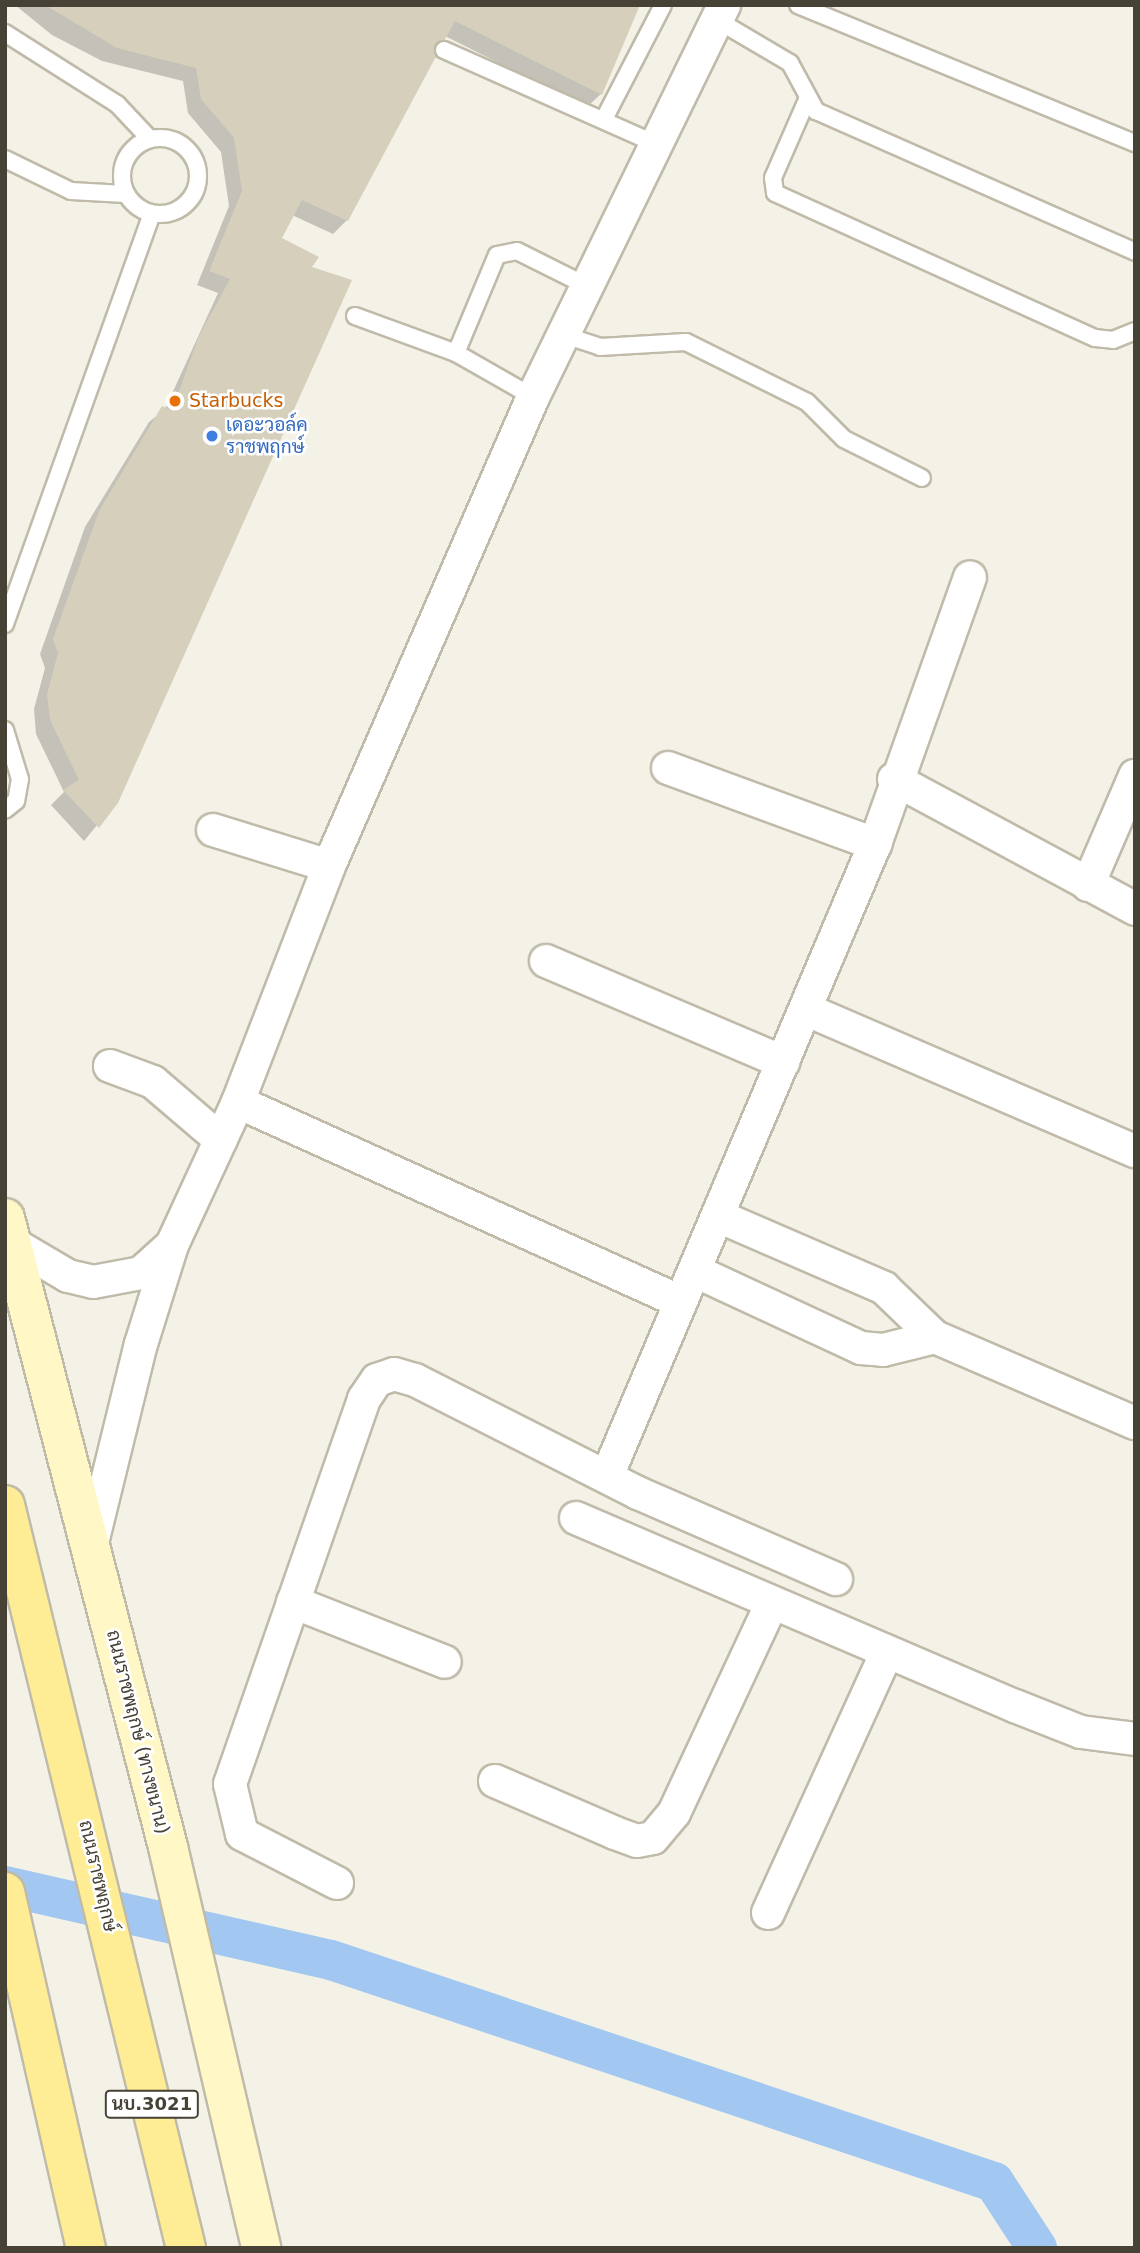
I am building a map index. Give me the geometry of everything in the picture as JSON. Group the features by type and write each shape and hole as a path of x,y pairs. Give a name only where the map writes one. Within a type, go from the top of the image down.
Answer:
{"main road":[{"name":"ถนนราชพฤกษ์ (ทางขนาน)","path":"8,1230 168,1847 261,2248"},
{"name":"ถนนราชพฤกษ์","path":"5,1505 90,1837 186,2248"},
{"path":"5,1892 86,2248"}],"street":[{"path":"91,1547 141,1344 172,1245 238,1102 329,866 533,397 720,13"},
{"path":"607,1476 679,1301 695,1271 807,1010 875,844 894,779 970,577"},
{"path":"668,768 875,844"},
{"path":"1088,885 1135,776"},
{"path":"894,779 1135,909"},
{"path":"213,830 329,866"},
{"path":"546,961 783,1062"},
{"path":"807,1010 1135,1151"},
{"path":"110,1066 153,1082 221,1140"},
{"path":"238,1102 679,1301"},
{"path":"718,1216 884,1288 935,1337 1135,1423"},
{"path":"8,1230 68,1276 93,1282 141,1273 172,1245"},
{"path":"695,1271 860,1348 908,1346 935,1337"},
{"path":"337,1883 260,1846 242,1833 234,1815 234,1760 364,1399 377,1380 394,1374 415,1380 607,1476 836,1579"},
{"path":"576,1518 1081,1732 1135,1739"},
{"path":"293,1602 445,1662"},
{"path":"495,1781 637,1841 653,1838 674,1813 772,1603"},
{"path":"768,1913 887,1652"}],"lane":[{"path":"604,119 663,5"},
{"path":"798,5 1135,143"},
{"path":"720,13 790,63 800,73 807,100 826,116 1135,252"},
{"path":"5,33 117,104 150,139 183,146 199,176 184,206 152,214"},
{"path":"444,50 656,144"},
{"path":"807,100 773,178 775,194 1095,338 1113,340 1135,331"},
{"path":"125,194 124,161 150,139"},
{"path":"5,159 71,191 125,194 152,214"},
{"path":"5,624 152,214"},
{"path":"456,353 489,265 505,251 587,286"},
{"path":"355,316 456,353 533,397"},
{"path":"564,335 600,346 686,342 807,402 844,439 922,478"},
{"path":"5,730 20,779 16,801 5,810"}],"building":[{"name":"เดอะวอล์ค ราชพฤกษ์","path":"45,5 640,5 602,95 455,21 348,221 302,200 282,238 319,257 312,267 352,280 118,803 99,828 63,790 79,780 50,720 47,694 58,653 53,639 99,511 162,406 172,410 199,336 230,279 209,271 242,191 234,138 201,99 196,68 117,48"}],"waterway":[{"path":"5,1886 331,1960 994,2182 1037,2248"}],"place":[{"name":"Starbucks","path":"175,401"},
{"name":"เดอะวอล์ค ราชพฤกษ์","path":"212,436"}]}
